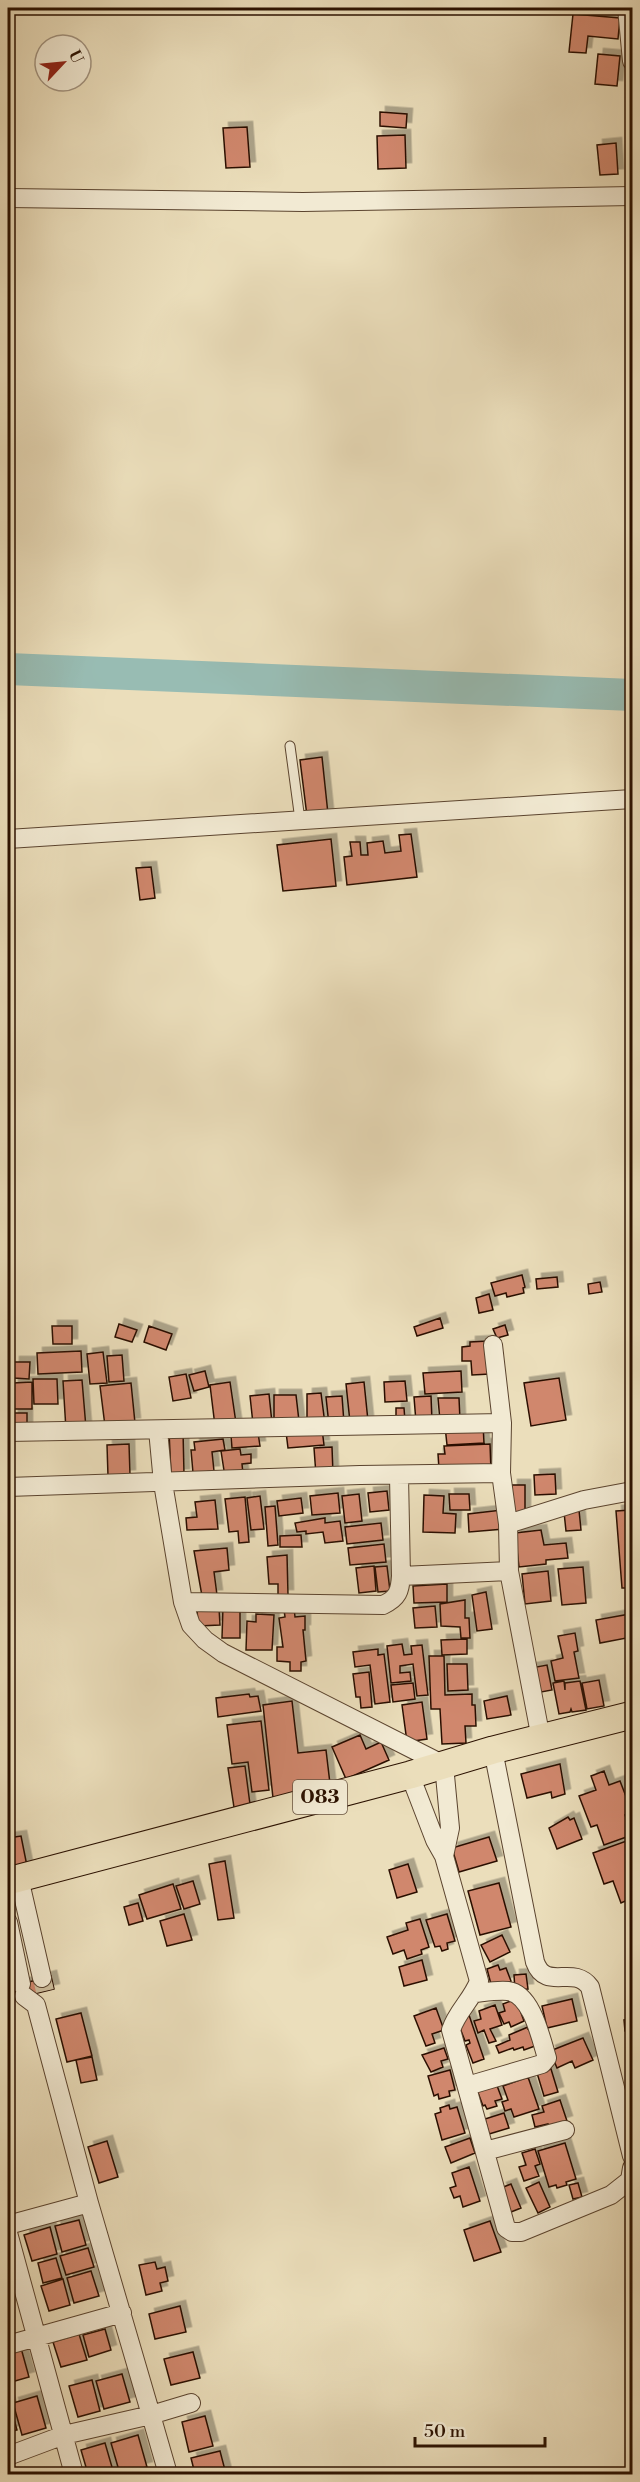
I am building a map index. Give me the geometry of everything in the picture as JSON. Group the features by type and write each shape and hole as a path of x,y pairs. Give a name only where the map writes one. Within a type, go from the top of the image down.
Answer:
{"main road":[{"name":"083","path":"13,1880 410,1775 493,1750 633,1715"}],"street":[{"path":"627,8 633,61"},
{"path":"8,198 303,202 633,196"},
{"path":"8,839 633,800"},
{"path":"493,1345 502,1423 501,1473 508,1524 509,1571 541,1739"},
{"path":"8,1432 502,1423"},
{"path":"158,1430 163,1483 183,1602 191,1625 205,1640 223,1653 444,1765 450,1828 444,1856"},
{"path":"8,1487 360,1475 501,1473"},
{"path":"183,1602 383,1605 394,1600 400,1590 401,1575 399,1476"},
{"path":"508,1524 584,1500 633,1491"},
{"path":"401,1575 509,1571"},
{"path":"493,1750 538,1971 546,1976 585,1979 590,1987 633,2156"},
{"path":"410,1775 435,1840 444,1856 479,1981 475,1993 455,2017 451,2030 506,2228 512,2232 521,2232 611,2195 630,2180 633,2168"},
{"path":"13,1880 34,1991 89,2203 168,2475"},
{"path":"8,1922 34,1991"},
{"path":"467,2086 542,2064 547,2058 534,2017 516,1994 510,1991 475,1993"},
{"path":"485,2151 565,2130"},
{"path":"8,2225 89,2203"},
{"path":"8,2233 74,2475"},
{"path":"8,2344 122,2313"},
{"path":"8,2456 64,2435 151,2415 190,2403"}],"lane":[{"path":"290,746 300,820"}],"building":[{"path":"573,14 620,18 618,39 588,36 586,53 569,52"},
{"path":"598,54 620,56 617,86 595,84"},
{"path":"380,112 407,114 406,128 380,126"},
{"path":"247,127 250,167 226,168 223,128"},
{"path":"405,135 406,168 378,169 377,136"},
{"path":"616,143 618,174 600,175 597,145"},
{"path":"322,757 328,814 307,816 300,760"},
{"path":"411,834 417,877 347,885 344,857 352,856 350,842 360,842 361,855 368,855 367,843 383,841 385,853 401,851 399,835"},
{"path":"331,839 336,886 283,891 277,845"},
{"path":"151,867 155,898 140,900 136,868"},
{"path":"522,1275 524,1293 507,1297 506,1293 495,1296 491,1283"},
{"path":"557,1277 558,1287 537,1289 536,1279"},
{"path":"600,1282 602,1292 589,1294 588,1284"},
{"path":"489,1294 493,1310 479,1313 476,1298"},
{"path":"440,1318 443,1328 417,1336 414,1327"},
{"path":"119,1324 137,1330 132,1342 115,1337"},
{"path":"505,1325 508,1335 497,1338 493,1329"},
{"path":"52,1326 72,1326 72,1344 53,1344"},
{"path":"149,1326 172,1334 166,1350 144,1342"},
{"path":"488,1341 490,1374 472,1375 471,1361 462,1361 462,1347 470,1346 470,1342"},
{"path":"81,1351 82,1372 38,1374 37,1353"},
{"path":"103,1352 107,1383 90,1384 87,1354"},
{"path":"122,1355 124,1381 109,1382 107,1356"},
{"path":"14,1362 30,1362 29,1379 14,1378"},
{"path":"205,1371 209,1387 194,1391 189,1375"},
{"path":"461,1371 462,1392 425,1394 423,1373"},
{"path":"186,1374 191,1398 173,1401 169,1377"},
{"path":"559,1378 566,1420 531,1426 524,1383"},
{"path":"33,1379 57,1379 58,1404 34,1404"},
{"path":"82,1380 86,1428 66,1430 63,1381"},
{"path":"405,1381 407,1401 385,1402 384,1382"},
{"path":"32,1382 32,1409 13,1409 13,1383"},
{"path":"230,1382 236,1423 215,1426 210,1385"},
{"path":"364,1382 368,1421 350,1422 346,1384"},
{"path":"131,1383 135,1423 105,1426 100,1386"},
{"path":"321,1393 325,1424 307,1425 307,1394"},
{"path":"269,1394 272,1423 253,1424 250,1396"},
{"path":"274,1395 296,1395 299,1421 274,1423"},
{"path":"342,1396 344,1423 329,1425 326,1397"},
{"path":"431,1396 432,1421 416,1422 414,1397"},
{"path":"438,1398 459,1398 460,1420 440,1421"},
{"path":"396,1408 404,1408 405,1421 396,1421"},
{"path":"13,1413 27,1413 27,1428 13,1428"},
{"path":"483,1424 484,1443 447,1445 445,1426"},
{"path":"322,1429 324,1445 288,1448 286,1432"},
{"path":"169,1431 183,1431 184,1474 171,1475"},
{"path":"258,1433 260,1446 232,1448 231,1436"},
{"path":"223,1439 225,1450 212,1452 214,1471 193,1473 191,1450 195,1450 194,1442"},
{"path":"129,1444 130,1475 108,1476 107,1445"},
{"path":"490,1444 491,1471 439,1469 438,1454 445,1454 444,1446"},
{"path":"332,1447 333,1474 316,1475 314,1448"},
{"path":"240,1449 241,1455 251,1454 251,1463 242,1464 243,1474 225,1477 221,1451"},
{"path":"555,1474 556,1494 535,1495 534,1475"},
{"path":"512,1485 525,1485 525,1518 513,1518"},
{"path":"387,1491 389,1510 370,1512 368,1493"},
{"path":"338,1493 340,1513 312,1515 310,1496"},
{"path":"359,1494 362,1521 345,1523 342,1496"},
{"path":"449,1494 469,1494 470,1510 450,1510"},
{"path":"424,1495 444,1496 443,1513 456,1514 455,1533 423,1532"},
{"path":"260,1496 264,1529 251,1530 247,1498"},
{"path":"245,1497 249,1542 239,1543 238,1531 229,1532 225,1499"},
{"path":"301,1498 303,1513 279,1516 277,1501"},
{"path":"215,1500 218,1529 187,1530 186,1518 197,1517 195,1502"},
{"path":"275,1506 278,1545 268,1546 265,1507"},
{"path":"502,1510 504,1529 469,1532 468,1514"},
{"path":"579,1510 581,1530 566,1531 564,1512"},
{"path":"631,1510 632,1588 622,1588 616,1511"},
{"path":"325,1518 325,1523 340,1521 343,1541 325,1543 323,1532 306,1534 306,1531 297,1532 295,1523"},
{"path":"381,1523 383,1540 347,1544 345,1527"},
{"path":"541,1530 544,1545 566,1543 568,1558 546,1560 546,1564 519,1567 515,1533"},
{"path":"301,1535 302,1547 280,1547 280,1536"},
{"path":"384,1544 386,1562 350,1565 348,1548"},
{"path":"227,1548 229,1570 214,1572 217,1595 202,1596 194,1551"},
{"path":"287,1555 288,1595 278,1595 278,1584 269,1584 267,1557"},
{"path":"374,1566 376,1591 359,1593 356,1568"},
{"path":"387,1566 390,1591 378,1592 375,1567"},
{"path":"583,1567 586,1603 562,1605 558,1569"},
{"path":"548,1571 551,1601 525,1604 522,1574"},
{"path":"447,1584 447,1602 414,1603 413,1586"},
{"path":"486,1592 492,1629 477,1631 472,1595"},
{"path":"465,1600 465,1618 469,1618 470,1638 461,1638 460,1627 441,1626 440,1604"},
{"path":"435,1606 437,1627 415,1628 413,1608"},
{"path":"223,1607 240,1608 240,1638 222,1638"},
{"path":"197,1608 219,1608 220,1625 198,1626"},
{"path":"294,1608 295,1617 305,1616 305,1630 303,1630 306,1661 301,1662 301,1671 290,1671 290,1662 277,1661 277,1647 283,1647 279,1618 285,1617 284,1609"},
{"path":"256,1614 274,1615 272,1650 246,1650 247,1621 256,1622"},
{"path":"630,1614 632,1637 600,1643 596,1620"},
{"path":"575,1633 578,1651 574,1652 579,1678 555,1681 551,1661 563,1658 558,1636"},
{"path":"467,1639 467,1654 442,1655 441,1640"},
{"path":"402,1644 404,1655 412,1654 411,1646 422,1645 428,1695 417,1696 413,1664 400,1666 400,1673 410,1672 411,1681 391,1683 387,1646"},
{"path":"378,1649 378,1655 384,1654 390,1702 375,1704 370,1665 355,1667 353,1652"},
{"path":"429,1656 444,1656 445,1695 472,1694 476,1726 465,1726 466,1743 442,1744 440,1709 431,1709"},
{"path":"447,1664 467,1664 468,1690 448,1691"},
{"path":"547,1665 552,1690 536,1693 531,1668"},
{"path":"369,1672 372,1707 361,1708 360,1697 356,1697 353,1674"},
{"path":"599,1680 604,1706 587,1709 582,1683"},
{"path":"564,1681 565,1690 565,1683 580,1681 586,1710 572,1712 571,1709 570,1712 559,1714 553,1683"},
{"path":"413,1683 415,1699 393,1702 391,1685"},
{"path":"249,1694 250,1697 258,1696 261,1711 218,1717 216,1698"},
{"path":"507,1696 511,1715 487,1719 484,1701"},
{"path":"292,1701 298,1753 326,1750 331,1792 273,1798 263,1705"},
{"path":"422,1702 427,1739 407,1742 402,1705"},
{"path":"261,1721 269,1790 252,1792 248,1762 232,1764 227,1725"},
{"path":"360,1735 366,1749 381,1742 389,1760 346,1779 332,1747"},
{"path":"560,1764 565,1794 552,1798 551,1792 527,1798 521,1774"},
{"path":"245,1766 251,1812 235,1814 228,1768"},
{"path":"604,1771 609,1785 620,1781 632,1812 625,1815 632,1835 604,1845 597,1825 591,1827 579,1796 596,1790 591,1776"},
{"path":"568,1817 570,1820 574,1818 582,1839 557,1849 549,1828"},
{"path":"21,1836 28,1871 8,1875 8,1838"},
{"path":"489,1837 497,1861 459,1872 452,1848"},
{"path":"632,1839 632,1898 621,1903 613,1881 604,1884 593,1853"},
{"path":"225,1861 234,1918 218,1920 209,1864"},
{"path":"408,1864 417,1892 397,1898 389,1870"},
{"path":"193,1881 200,1904 184,1909 176,1886"},
{"path":"499,1883 511,1927 480,1935 468,1891"},
{"path":"173,1884 181,1909 147,1919 139,1895"},
{"path":"138,1903 143,1921 129,1925 124,1907"},
{"path":"184,1914 192,1940 167,1946 160,1921"},
{"path":"447,1914 455,1941 447,1943 448,1949 442,1951 440,1946 435,1947 426,1920"},
{"path":"420,1919 429,1947 421,1950 422,1954 407,1959 404,1950 393,1954 387,1937 408,1930 406,1923"},
{"path":"502,1935 510,1952 490,1962 481,1945"},
{"path":"422,1960 427,1980 404,1986 399,1967"},
{"path":"498,1965 500,1970 506,1968 511,1981 492,1988 487,1969"},
{"path":"526,1974 528,1989 515,1990 514,1975"},
{"path":"51,1976 54,1989 17,1998 14,1986"},
{"path":"516,1999 524,2021 511,2027 509,2022 504,2024 499,2013 505,2011 503,2004"},
{"path":"572,1999 577,2021 547,2028 542,2006"},
{"path":"495,2005 502,2025 490,2029 496,2041 489,2043 484,2030 478,2033 474,2021 481,2019 479,2011"},
{"path":"436,2008 444,2030 432,2034 435,2043 426,2046 414,2016"},
{"path":"632,2012 632,2030 625,2031 624,2020 631,2019 630,2013"},
{"path":"81,2013 92,2056 67,2062 56,2019"},
{"path":"469,2015 484,2059 473,2063 466,2045 470,2043 469,2040 465,2041 458,2023 460,2018"},
{"path":"528,2027 528,2029 531,2028 535,2046 524,2050 523,2047 514,2050 513,2048 499,2053 496,2046 510,2040 509,2035"},
{"path":"583,2038 593,2060 575,2068 572,2061 557,2068 550,2051"},
{"path":"444,2048 448,2059 441,2061 443,2067 431,2072 422,2055"},
{"path":"92,2057 97,2080 81,2083 76,2060"},
{"path":"551,2069 558,2092 544,2096 537,2073"},
{"path":"450,2070 455,2090 449,2091 450,2096 439,2099 438,2094 434,2096 428,2076"},
{"path":"528,2077 539,2109 514,2117 511,2109 505,2111 502,2102 508,2100 503,2086"},
{"path":"496,2083 502,2099 495,2101 497,2106 487,2109 485,2105 483,2106 477,2090"},
{"path":"560,2100 567,2121 549,2127 548,2124 535,2127 532,2115 544,2112 542,2106"},
{"path":"449,2105 450,2109 457,2107 465,2133 442,2140 435,2114 441,2112 440,2108"},
{"path":"504,2113 509,2128 489,2134 485,2119"},
{"path":"470,2138 475,2153 451,2163 445,2147"},
{"path":"107,2141 118,2177 99,2183 88,2147"},
{"path":"565,2143 576,2179 557,2188 556,2185 549,2187 538,2151"},
{"path":"535,2149 540,2164 535,2166 539,2176 524,2181 519,2167 526,2165 522,2153"},
{"path":"469,2167 480,2201 463,2207 460,2196 454,2198 450,2188 456,2186 452,2173"},
{"path":"539,2182 550,2207 538,2213 526,2188"},
{"path":"578,2183 582,2197 573,2199 569,2185"},
{"path":"511,2184 521,2208 511,2212 501,2188"},
{"path":"79,2220 86,2245 62,2252 55,2226"},
{"path":"490,2221 501,2252 474,2261 464,2230"},
{"path":"50,2227 57,2254 32,2261 24,2235"},
{"path":"88,2248 94,2267 66,2275 60,2256"},
{"path":"56,2258 62,2278 43,2283 38,2263"},
{"path":"155,2262 157,2269 165,2267 168,2281 160,2283 162,2291 146,2295 139,2265"},
{"path":"91,2271 99,2296 74,2303 67,2278"},
{"path":"63,2279 70,2305 49,2311 41,2286"},
{"path":"180,2306 186,2332 155,2339 149,2314"},
{"path":"105,2329 111,2350 89,2357 83,2335"},
{"path":"79,2334 87,2360 61,2367 53,2342"},
{"path":"21,2348 29,2377 8,2383 8,2352"},
{"path":"193,2352 200,2378 171,2385 164,2359"},
{"path":"122,2374 130,2402 104,2409 96,2381"},
{"path":"92,2380 100,2411 78,2417 69,2386"},
{"path":"37,2396 46,2428 22,2435 13,2403"},
{"path":"8,2398 17,2430 8,2432"},
{"path":"205,2416 213,2446 189,2452 182,2422"},
{"path":"138,2435 147,2467 120,2474 111,2443"},
{"path":"105,2443 114,2474 88,2474 81,2450"},
{"path":"220,2451 226,2474 195,2474 191,2458"}],"waterway":[{"path":"8,669 632,695"}],"tunnel":[{"path":"42,1978 45,1991"}]}
